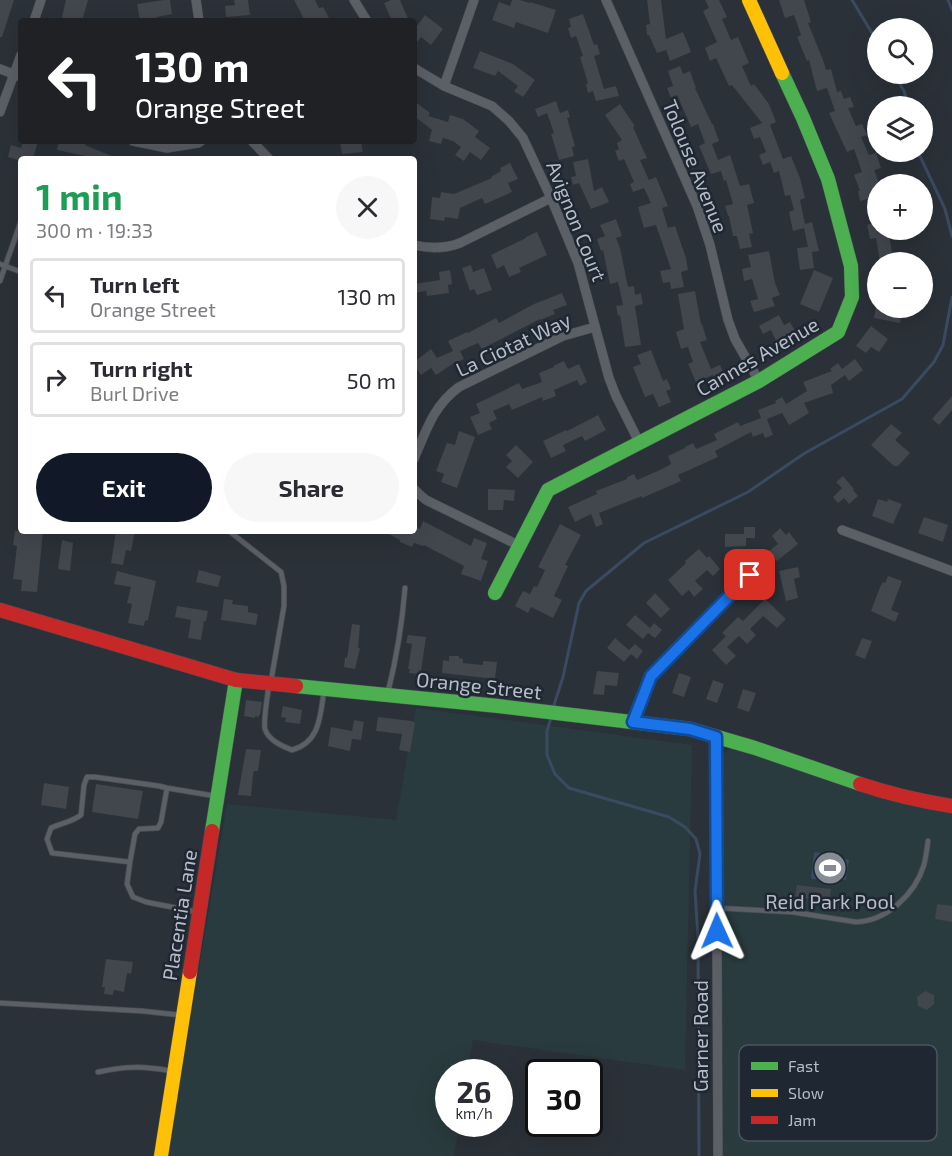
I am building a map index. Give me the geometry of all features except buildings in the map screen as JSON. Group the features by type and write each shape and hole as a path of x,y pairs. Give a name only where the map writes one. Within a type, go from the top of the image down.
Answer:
{"street":[{"path":"35,18 42,0"},
{"path":"196,0 199,18"},
{"path":"354,0 365,18"},
{"path":"444,86 474,0"},
{"name":"Tolouse Avenue","path":"606,0 697,206 710,245 728,320 735,339 759,381"},
{"name":"Cannes Avenue","path":"495,593 548,490 759,381 838,332 852,297 851,266 828,179 803,117 749,0"},
{"path":"0,69 17,76 0,112"},
{"name":"Avignon Court","path":"417,70 444,86 492,106 523,138 578,263 609,378 639,442"},
{"path":"148,144 167,148 192,144"},
{"path":"255,144 266,156"},
{"path":"417,245 449,247 551,198"},
{"name":"La Ciotat Way","path":"417,452 434,413 448,395 459,387 563,336 595,327"},
{"path":"417,492 426,500 520,546"},
{"path":"842,530 952,571"},
{"path":"633,722 651,676 750,575"},
{"name":"Orange Street","path":"0,610 236,680 690,729 755,748 886,793 952,806"},
{"name":"Placentia Lane","path":"161,1156 236,680"},
{"name":"Garner Road","path":"716,737 718,1156"}],"lane":[{"path":"0,281 3,265 18,228"},
{"path":"3,265 18,271"},
{"path":"233,534 281,572 284,585 284,606 264,728 268,735 278,744 291,750 303,747 314,737 325,689"},
{"path":"387,695 402,628 405,588"},
{"path":"130,862 52,852 47,839 51,828 71,822 81,814 84,784 87,777 218,796"},
{"path":"167,788 158,828 139,829 135,834 127,884 133,897 146,902 199,912"},
{"path":"717,908 792,912 856,922 876,919 890,911 914,886 925,862 928,842"},
{"path":"0,1004 142,1011 183,1016"},
{"path":"98,1072 120,1067 152,1068 174,1072"}],"shaded area":[{"path":"416,708 692,745 685,1070 473,1040 469,1059 435,1059 435,1137 457,1137 454,1156 167,1156 227,804 396,820"},
{"path":"735,746 952,811 952,1156 723,1156 719,756"}],"water":[{"name":"Reid Park Pool","path":"814,853 849,860 846,880 812,879"}],"waterway":[{"path":"852,0 867,25"},
{"path":"948,0 952,10"},
{"path":"900,84 905,96"},
{"path":"923,162 945,209 952,236"},
{"path":"553,708 563,677 579,603 586,591 644,543 748,492 805,453 902,399 934,362 943,345 952,297"},
{"path":"551,718 547,731 547,755 555,774 569,788 669,817 685,827 696,839 700,854 695,891 698,937 699,1156"}],"traffic: fast":[{"path":"495,593 548,490 759,381 838,332 852,297 851,266 828,179 782,73"},
{"path":"212,831 236,680"},
{"path":"296,686 498,706 690,729 755,748 860,784"}],"traffic: slow":[{"path":"749,0 782,73"},
{"path":"161,1156 190,972"}],"traffic: jam":[{"path":"0,610 236,680 296,686"},
{"path":"860,784 905,797 952,806"},
{"path":"190,972 212,831"}],"place":[{"name":"Reid Park Pool","path":"830,868"}],"route":[{"path":"717,931 716,737 690,729 633,722 651,676 750,575"}]}
